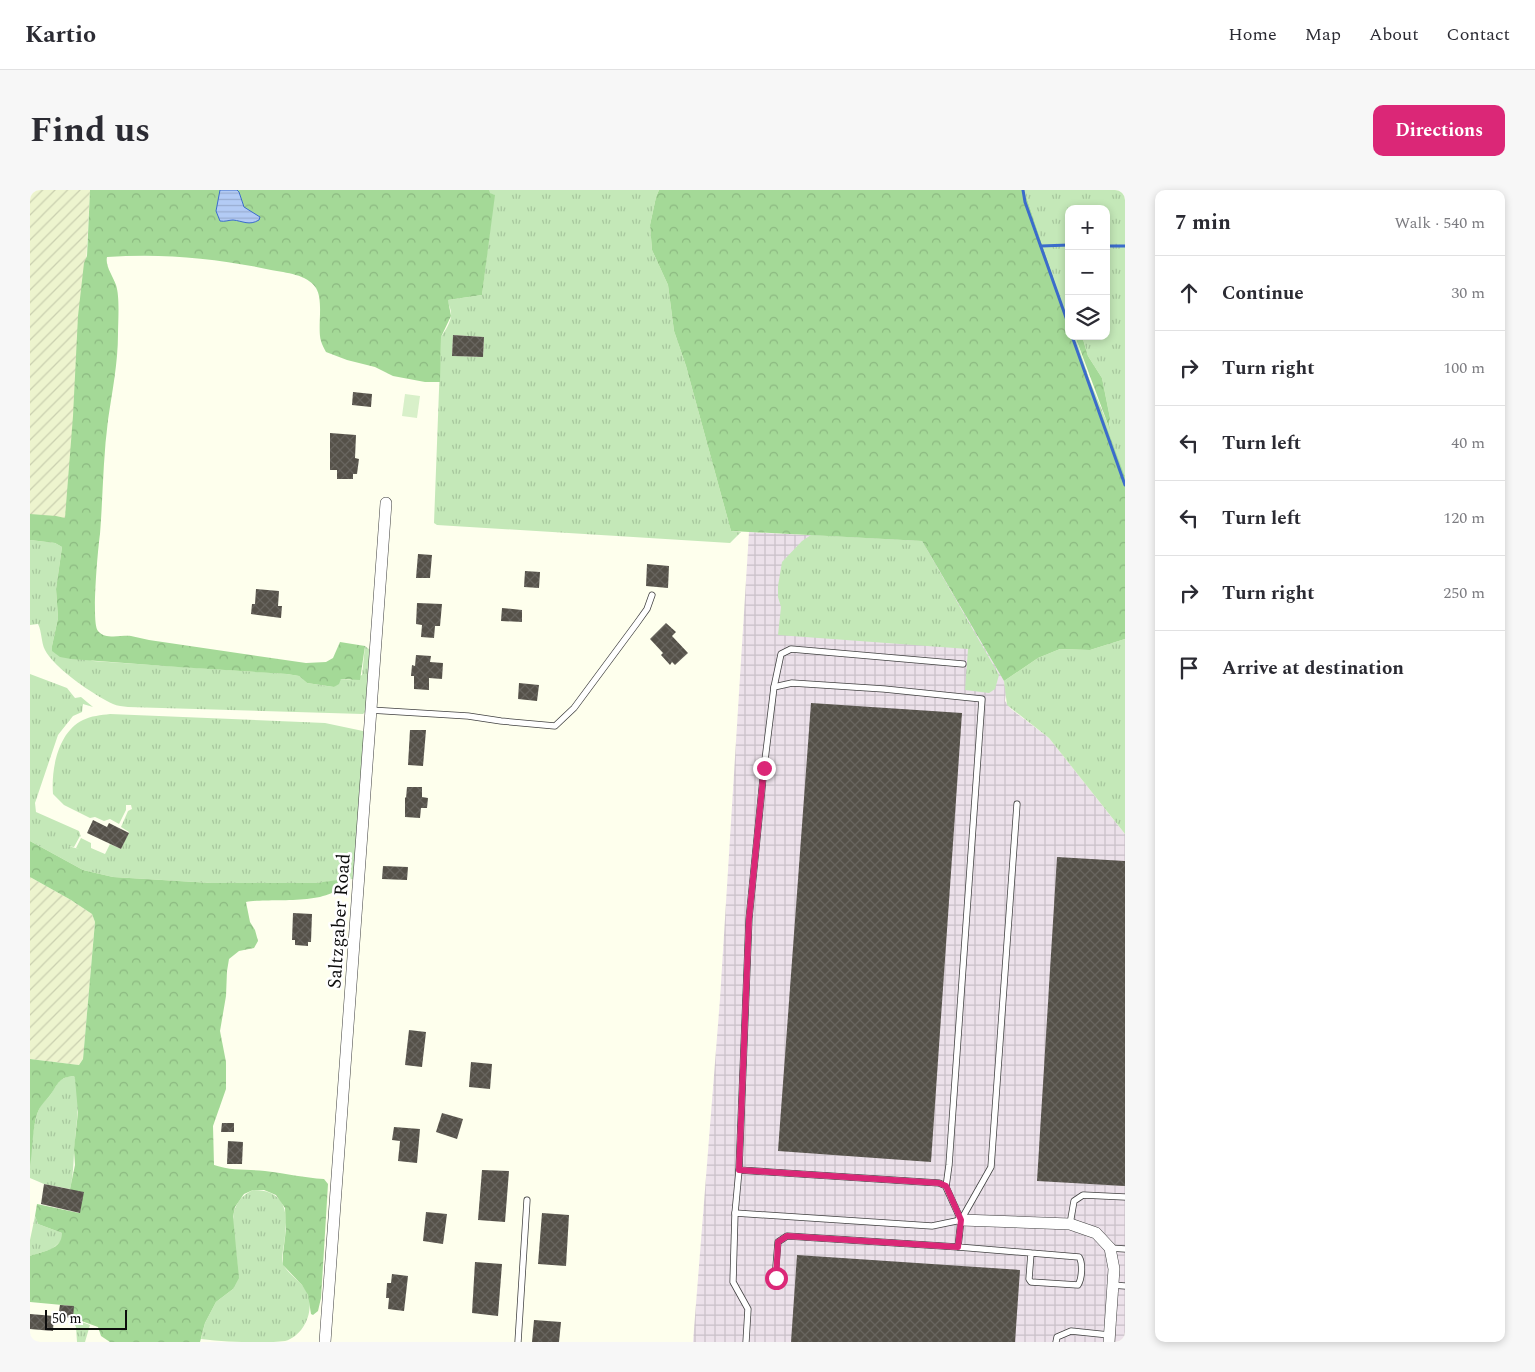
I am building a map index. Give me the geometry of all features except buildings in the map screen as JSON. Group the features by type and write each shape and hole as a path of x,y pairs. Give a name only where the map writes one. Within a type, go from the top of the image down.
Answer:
{"street":[{"name":"Saltzgaber Road","path":"325,1342 386,503"},
{"path":"961,1220 1070,1224 1096,1232 1110,1248 1114,1268 1109,1338"}],"lane":[{"path":"370,710 468,716 556,726 574,708 647,609 652,595"},
{"path":"746,1342 748,1309 733,1282 749,919 764,768 774,687 781,654 791,649 963,664"},
{"path":"774,687 792,682 982,698 950,1165 946,1186 961,1220"},
{"path":"958,1247 961,1220 991,1167 1017,804"},
{"path":"739,1170 939,1183 946,1186"},
{"path":"1070,1224 1074,1201 1083,1195 1125,1197"},
{"path":"518,1342 527,1200"},
{"path":"735,1213 932,1226 961,1220"},
{"path":"776,1278 778,1242 787,1236 958,1247 1031,1253 1078,1257 1081,1260 1080,1282 1078,1285 1031,1282 1029,1279 1031,1253"},
{"path":"1110,1248 1125,1249"},
{"path":"1112,1285 1125,1286"},
{"path":"1056,1342 1057,1336 1070,1331 1109,1338"}],"shaded area":[{"path":"749,532 922,541 1004,681 1005,701 1011,709 1049,738 1125,834 1125,1342 693,1342 720,999"}],"green space":[{"path":"30,190 90,190 72,533 30,530"},
{"path":"90,190 489,190 490,193 495,195 482,295 448,300 451,316 441,337 440,382 425,382 393,376 375,367 347,360 326,352 320,336 320,300 318,293 312,283 302,277 289,273 210,260 169,256 107,257 108,267 117,290 118,345 106,434 95,601 98,631 109,636 131,636 306,663 326,662 333,658 340,642 365,646 360,680 341,679 339,684 334,687 307,683 299,676 287,674 71,659 60,657 52,651 58,618 56,589 62,547 55,543 30,540 30,514 65,518 78,316 84,263 87,256"},
{"path":"489,190 659,190 650,225 652,250 668,285 674,331 686,366 731,531 741,532 730,543 437,525 434,523 441,337 448,326 451,316 448,300 482,295 494,195 489,193","holes":["453,335 484,337 483,357 452,356"]},
{"path":"659,190 1024,190 1065,312 1065,340 1074,340 1125,477 1125,639 1090,650 1060,649 1038,658 1004,681 922,541 731,531 686,366 674,331 668,285 652,250 650,225"},
{"path":"1024,190 1125,190 1125,479 1074,340 1076,340 1090,381 1109,427 1110,418 1102,378 1088,356 1083,340 1110,340 1110,205 1065,205 1065,312"},
{"path":"1076,340 1083,340 1088,356 1102,378 1110,418 1110,430"},
{"path":"405,394 420,396 417,418 402,416"},
{"path":"811,535 922,541 999,675 995,689 989,693 965,690 968,649 778,635 781,607 778,597 778,586 782,562 802,541"},
{"path":"30,540 55,543 62,547 56,589 58,618 52,646 93,661 287,674 299,676 307,683 334,687 341,679 350,680 362,675 365,646 370,650 366,711 363,714 128,707 115,705 105,700 75,680 49,657 43,644 38,624 30,625"},
{"path":"1125,639 1125,834 1049,738 1007,705 1004,681 1038,658 1060,649 1090,650"},
{"path":"30,674 67,688 75,698 81,697 93,707 83,704 82,712 73,716 58,735 35,803 36,812 79,831 81,837 74,847 68,846 79,849 76,848 81,838 91,843 91,848 105,854 110,844 121,849 129,832 121,827 128,811 132,809 131,805 126,805 126,810 119,824 110,819 104,821 95,817 90,818 64,805 53,794 53,774 62,742 67,733 83,720 110,714 325,723 363,731 365,735 353,879 316,883 211,883 113,877 83,870 30,841"},
{"path":"30,841 83,870 113,877 211,883 316,883 345,879 339,888 329,894 316,898 246,902 250,922 255,930 258,941 254,948 239,951 229,959 226,996 220,1031 226,1062 226,1089 213,1126 214,1165 233,1169 265,1171 324,1179 328,1184 321,1298 318,1311 313,1315 311,1314 308,1295 302,1285 283,1265 286,1229 285,1208 276,1195 264,1190 253,1190 244,1194 235,1207 233,1217 239,1278 233,1289 216,1302 205,1323 200,1342 110,1342 101,1336 98,1327 73,1318 73,1306 30,1302 30,1256 51,1249 59,1243 62,1233 38,1224 35,1216 37,1204 79,1213 70,1189 75,1165 74,1149 78,1112 75,1079 74,1076 69,1077 60,1082 38,1111 34,1126 30,1167 30,1059 79,1065 83,1059 95,922 92,914 30,877"},
{"path":"30,877 92,914 95,922 83,1059 79,1065 30,1059"},
{"path":"74,1076 78,1091 78,1109 70,1189 44,1184 30,1178 30,1170 33,1133 40,1107 50,1096 59,1081"},
{"path":"253,1190 274,1194 283,1206 286,1224 283,1264 308,1295 309,1309 306,1323 297,1334 285,1341 239,1342 201,1339 205,1323 216,1302 233,1289 237,1264 233,1231 234,1212 244,1196"},
{"path":"35,1216 38,1224 62,1233 62,1240 52,1249 30,1256 30,1240"},
{"path":"71,1318 90,1325 85,1342 77,1342 76,1327"}],"water":[{"path":"220,190 237,190 244,207 260,217 259,220 249,223 233,220 220,221 216,211"}],"waterway":[{"path":"1023,190 1025,202 1065,315"},
{"path":"1041,246 1065,245"},
{"path":"1110,246 1125,246"},
{"path":"1073,340 1125,485"}],"route":[{"path":"764,768 749,919 739,1170 939,1183 946,1186 961,1220 958,1247 787,1236 778,1242 776,1278"}]}
